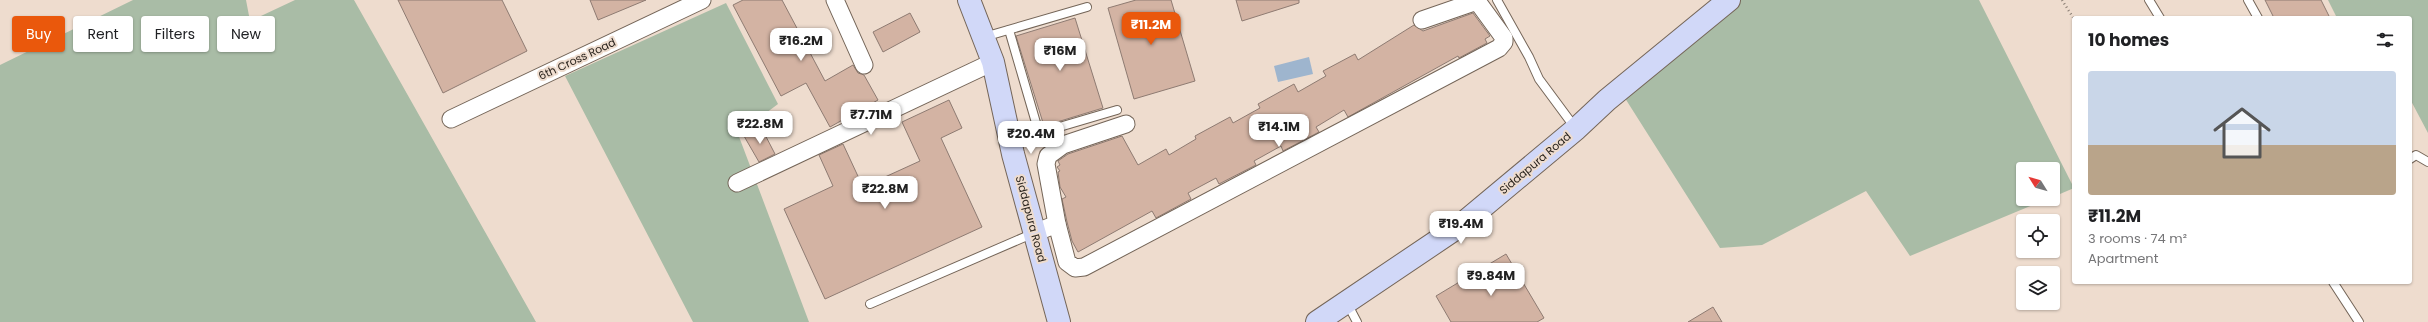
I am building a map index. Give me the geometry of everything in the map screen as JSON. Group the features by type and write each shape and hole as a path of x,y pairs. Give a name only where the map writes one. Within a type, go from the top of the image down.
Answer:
{"street":[{"name":"6th Cross Road","path":"451,119 702,0"},
{"path":"835,0 864,65"},
{"name":"Siddapura Road","path":"969,0 993,62 1013,154 1059,322"},
{"path":"1122,117 1063,145 1048,156 1046,164 1057,224 1067,262 1075,268 1084,267 1499,48 1504,42 1504,38 1477,1 1422,20"},
{"name":"Siddapura Road","path":"1317,322 1461,225 1576,129 1607,100 1724,1"},
{"path":"737,183 993,62"},
{"path":"1034,233 1057,224"}],"lane":[{"path":"1497,0 1529,57 1539,79 1576,129"},
{"path":"2149,0 2159,16"},
{"path":"2248,0 2257,16"},
{"path":"983,38 1087,7"},
{"path":"1009,30 1038,133 1122,117"},
{"path":"2412,158 2416,155 2428,162"},
{"path":"870,304 1034,233"},
{"path":"2334,284 2359,322"},
{"path":"1347,303 1357,322"}],"path":[{"path":"2062,0 2072,16"}],"green space":[{"path":"133,0 246,0 249,16 217,16 217,52 275,52 275,16 261,16 295,0 354,0 536,322 0,322 0,65 27,52 65,52 65,33 73,29 73,52 133,52 133,16 100,16"},
{"path":"1731,0 1979,0 2072,184 2072,189 2060,194 2060,162 2016,162 2016,206 2030,206 1910,256 1866,191 1762,245 1720,248 1623,95"},
{"path":"2328,0 2428,0 2428,133 2412,103 2412,16 2336,16"},
{"path":"726,3 778,104 738,134 809,322 693,322 565,76"}],"water":[{"path":"1309,57 1313,74 1278,82 1274,66"}],"building":[{"path":"398,0 502,0 527,51 443,93"},
{"path":"590,0 646,0 598,20"},
{"path":"743,0 782,0 825,81 853,65 858,73 864,75 878,100 830,127 806,83 781,96 733,5"},
{"path":"1136,0 1171,0 1195,81 1134,99 1108,8"},
{"path":"1236,0 1299,0 1299,3 1242,21"},
{"path":"2265,0 2321,0 2329,16 2273,16"},
{"path":"910,13 920,32 883,52 873,32"},
{"path":"1473,13 1490,36 1485,39 1487,43 1459,58 1458,56 1348,117 1344,110 1316,127 1319,132 1283,151 1281,146 1254,161 1256,165 1219,184 1216,178 1188,193 1191,199 1156,218 1152,211 1078,252 1072,241 1067,222 1062,199 1066,197 1060,187 1058,172 1060,171 1057,167 1060,165 1058,161 1068,154 1122,136 1138,165 1166,149 1169,155 1196,139 1195,136 1230,117 1233,123 1260,108 1258,104 1294,84 1298,92 1326,76 1323,71 1355,54 1358,60 1414,25 1423,31"},
{"path":"1075,18 1103,108 1044,126 1016,36"},
{"path":"949,100 962,128 941,138 982,227 825,299 784,209 833,186 819,155 843,144 863,187 920,161 902,122"},
{"path":"761,127 775,154 759,162 744,136"},
{"path":"1506,254 1544,318 1537,322 1451,322 1436,296"},
{"path":"1713,307 1722,322 1688,322"}]}
